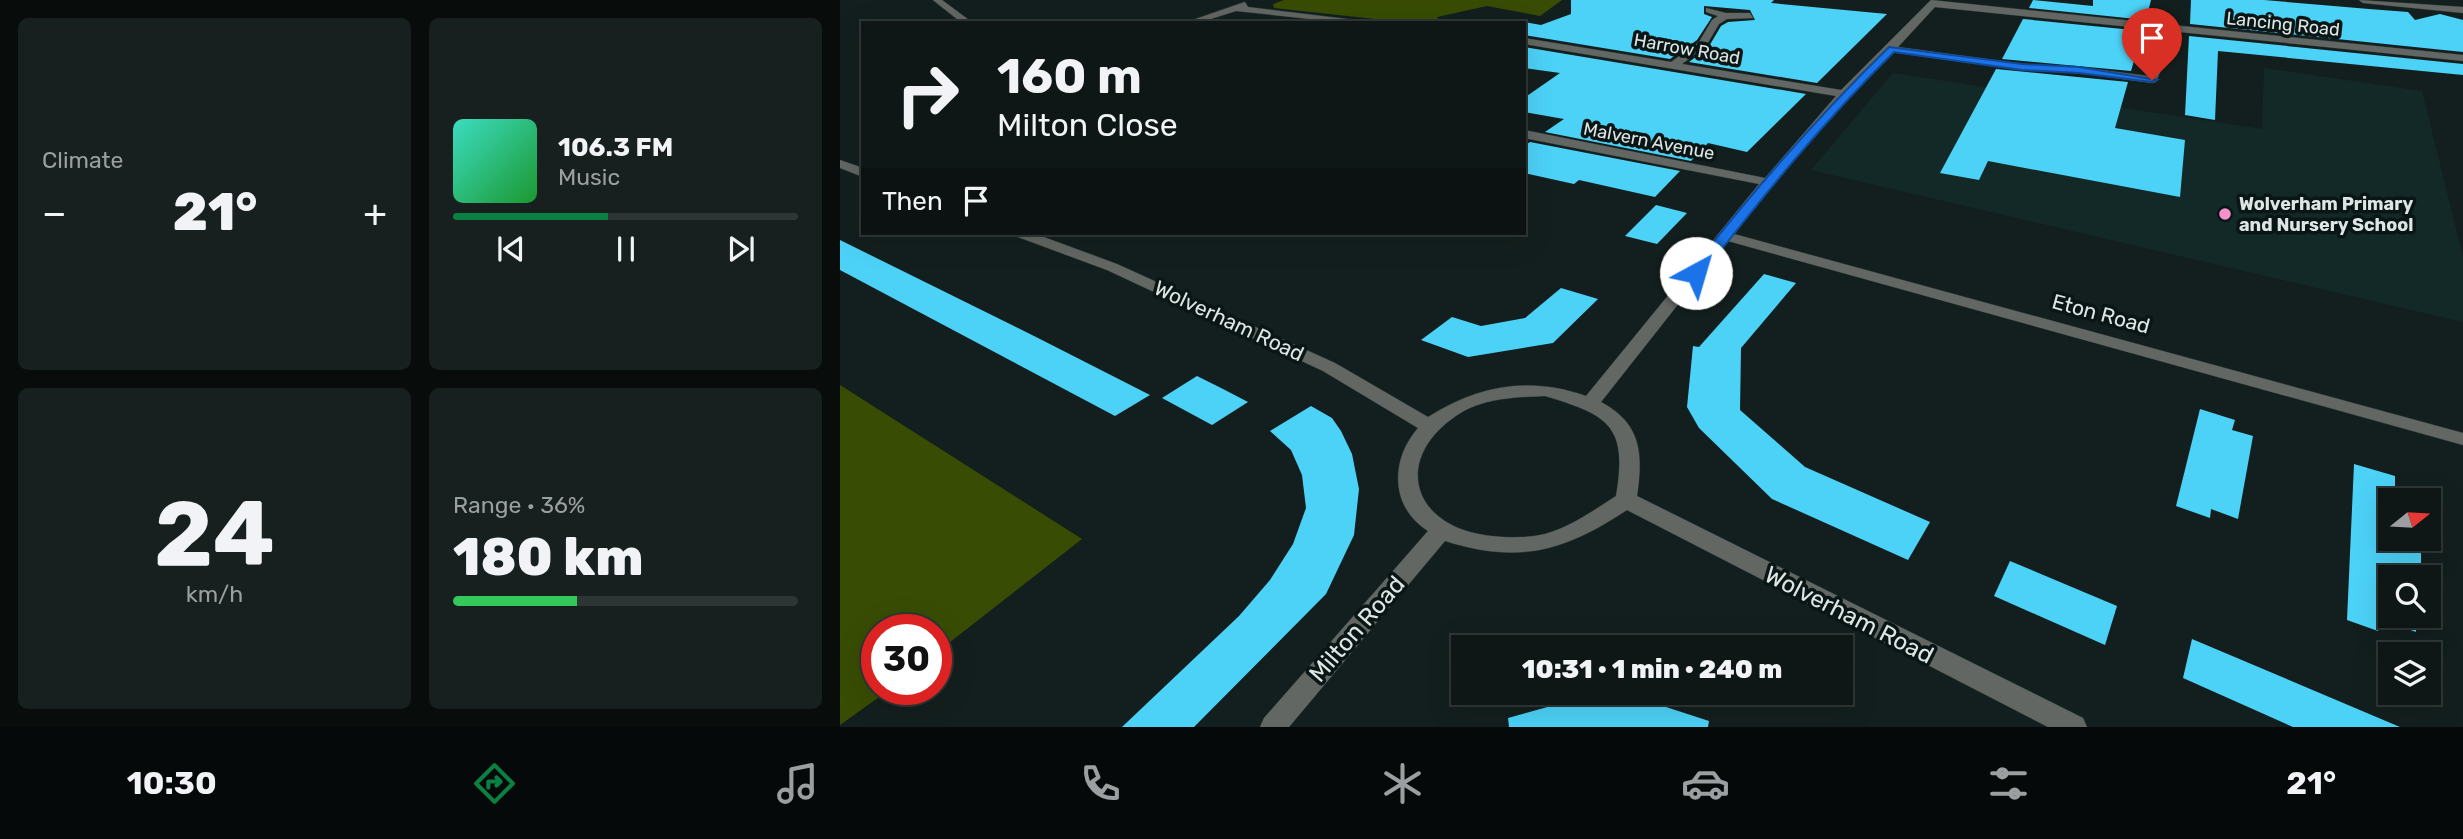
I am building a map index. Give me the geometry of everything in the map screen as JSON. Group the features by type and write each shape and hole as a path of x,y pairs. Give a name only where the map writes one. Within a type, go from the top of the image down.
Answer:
{"street":[{"path":"937,0 965,21"},
{"path":"1194,21 1262,0"},
{"path":"2364,0 2463,10"},
{"path":"1591,402 1767,182 1843,94 1892,49 1934,2"},
{"name":"Lancing Road","path":"1934,2 2463,58"},
{"path":"2451,7 2463,4"},
{"path":"1236,8 1357,21"},
{"path":"1709,10 1725,16 1750,16"},
{"path":"1674,65 1703,44 1715,22 1725,16"},
{"name":"Harrow Road","path":"1526,41 1843,94"},
{"path":"1892,49 2022,67 2079,70 2154,81"},
{"name":"Malvern Avenue","path":"1526,134 1767,182"},
{"path":"840,164 861,172"},
{"name":"Wolverham Road","path":"1025,235 1112,267 1329,367 1429,426"},
{"name":"Eton Road","path":"1726,236 2463,439"},
{"path":"1546,390 1591,402 1622,426 1632,451 1626,500 1581,528 1544,542 1500,546 1459,539 1441,531 1416,510 1406,488 1406,461 1429,426 1457,407 1510,391 1546,390"},
{"name":"Wolverham Road","path":"1626,500 1844,613 2074,727"},
{"name":"Milton Road","path":"1273,727 1441,531"}],"shaded area":[{"name":"Wolverham Primary and Nursery School","path":"2264,68 2422,91 2463,257 2463,322 1811,170 1893,73 2262,129"}],"green space":[{"path":"1284,0 1562,0 1540,16 1487,6 1437,17 1439,21 1394,21 1274,8 1273,4"},
{"path":"840,385 1082,539 952,641 952,614 861,614 861,705 868,705 840,725"}],"building":[{"path":"1571,0 1774,0 1771,3 1887,14 1817,83 1689,62 1708,48 1721,26 1728,22 1755,20 1750,10 1704,6 1704,14 1712,17 1697,40 1670,59 1526,35 1526,22 1541,25 1571,14"},
{"path":"2033,0 2093,6 2093,0 2151,0 2146,20 2029,8"},
{"path":"2191,0 2264,0 2408,12 2415,20 2440,14 2463,20 2463,52 2190,24"},
{"path":"2023,19 2143,31 2131,71 2002,59"},
{"path":"2189,36 2463,64 2463,75 2218,51 2215,120 2185,115"},
{"path":"1526,47 1806,94 1747,152 1708,143 1691,161 1545,132 1564,119 1526,112 1526,97 1560,73 1526,68"},
{"path":"1996,69 2128,82 2115,128 2185,140 2180,197 1988,161 1979,180 1940,173"},
{"path":"1530,142 1680,171 1655,197 1579,180 1574,184 1526,173 1526,145"},
{"path":"1656,205 1687,213 1657,244 1625,236"},
{"path":"840,240 1150,395 1115,416 840,270"},
{"path":"1764,274 1796,283 1741,348 1740,410 1805,467 1930,522 1908,560 1772,499 1699,428 1687,407 1693,346 1699,347"},
{"path":"1561,288 1598,299 1553,343 1468,357 1421,340 1452,317 1481,326 1525,318"},
{"path":"1197,376 1248,402 1212,425 1162,398"},
{"path":"1311,406 1332,418 1341,431 1352,454 1359,489 1354,535 1326,594 1194,727 1122,727 1239,616 1270,580 1293,544 1306,508 1302,475 1291,450 1270,431"},
{"path":"2200,409 2235,420 2232,430 2253,436 2238,519 2211,509 2210,518 2176,506"},
{"path":"2354,464 2395,476 2395,488 2378,488 2378,551 2421,551 2421,565 2378,565 2378,631 2347,620"},
{"path":"2010,561 2117,606 2105,645 1994,596"},
{"path":"2192,639 2400,727 2293,727 2183,678"},
{"path":"1555,705 1660,705 1709,721 1708,727 1509,727 1508,718"}],"place":[{"name":"Wolverham Primary and Nursery School","path":"2225,214"}],"route":[{"path":"1696,273 1767,182 1843,94 1892,49 2022,67 2079,70 2152,80"}]}
